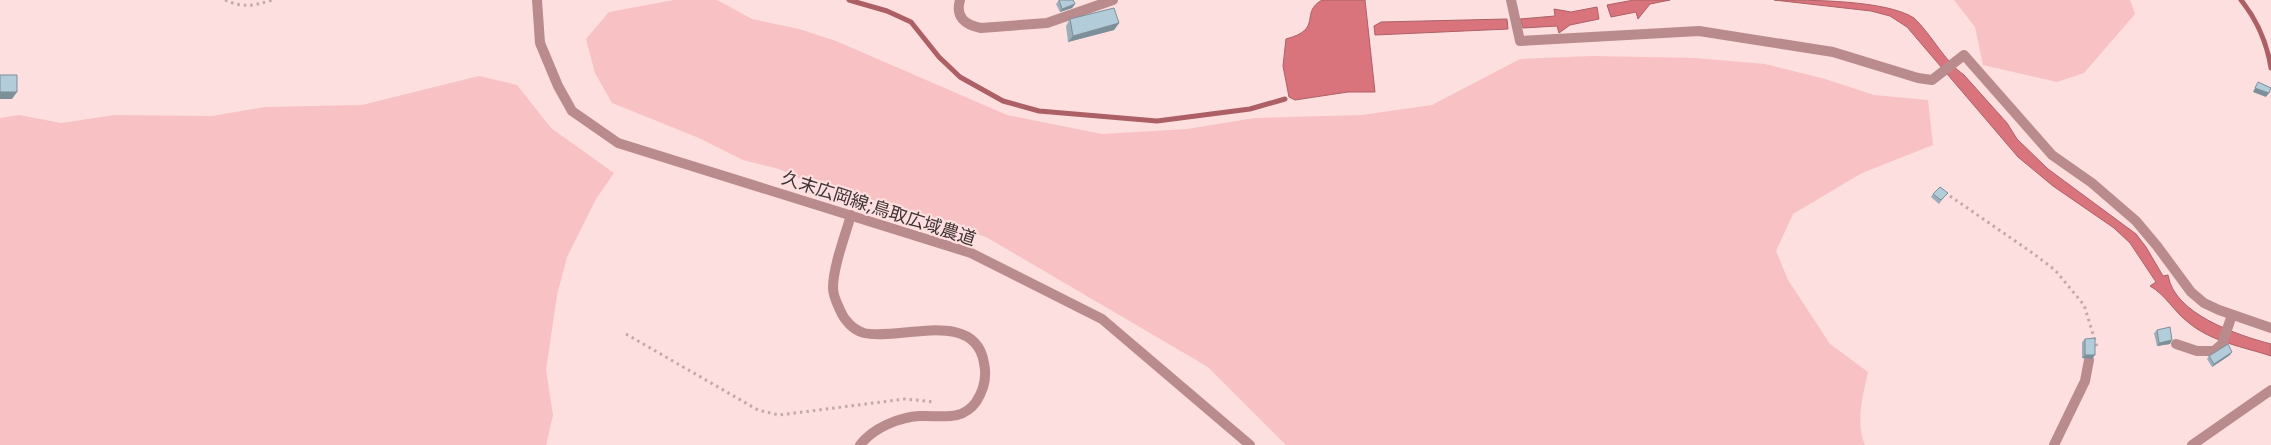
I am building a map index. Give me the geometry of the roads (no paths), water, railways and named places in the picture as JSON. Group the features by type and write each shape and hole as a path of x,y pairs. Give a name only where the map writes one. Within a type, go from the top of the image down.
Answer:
{"street":[{"name":"久末広岡線;鳥取広域農道","path":"537,0 540,43 558,86 572,111 618,143 971,254 1102,319 1250,445"},
{"path":"960,0 959,11 962,21 980,28 1047,24 1113,0"},
{"path":"1511,0 1520,41 1699,30 1833,52 1932,80 1964,55 2052,155 2092,183 2136,221 2191,292 2204,304 2271,328"},
{"path":"851,215 833,288 842,315 857,330 863,332 943,330 955,332 974,343 984,359 985,381 972,406 955,416 919,416 894,422 871,435 860,445"},
{"path":"2176,344 2196,350 2214,351 2222,344 2232,315"},
{"path":"2054,445 2086,381 2088,362"},
{"path":"2192,445 2271,390"}],"waterway":[{"path":"849,0 887,11 911,22 939,57 960,77 1003,101 1039,111 1157,121 1250,109 1285,99"},
{"path":"2241,0 2260,32 2271,68"}]}
